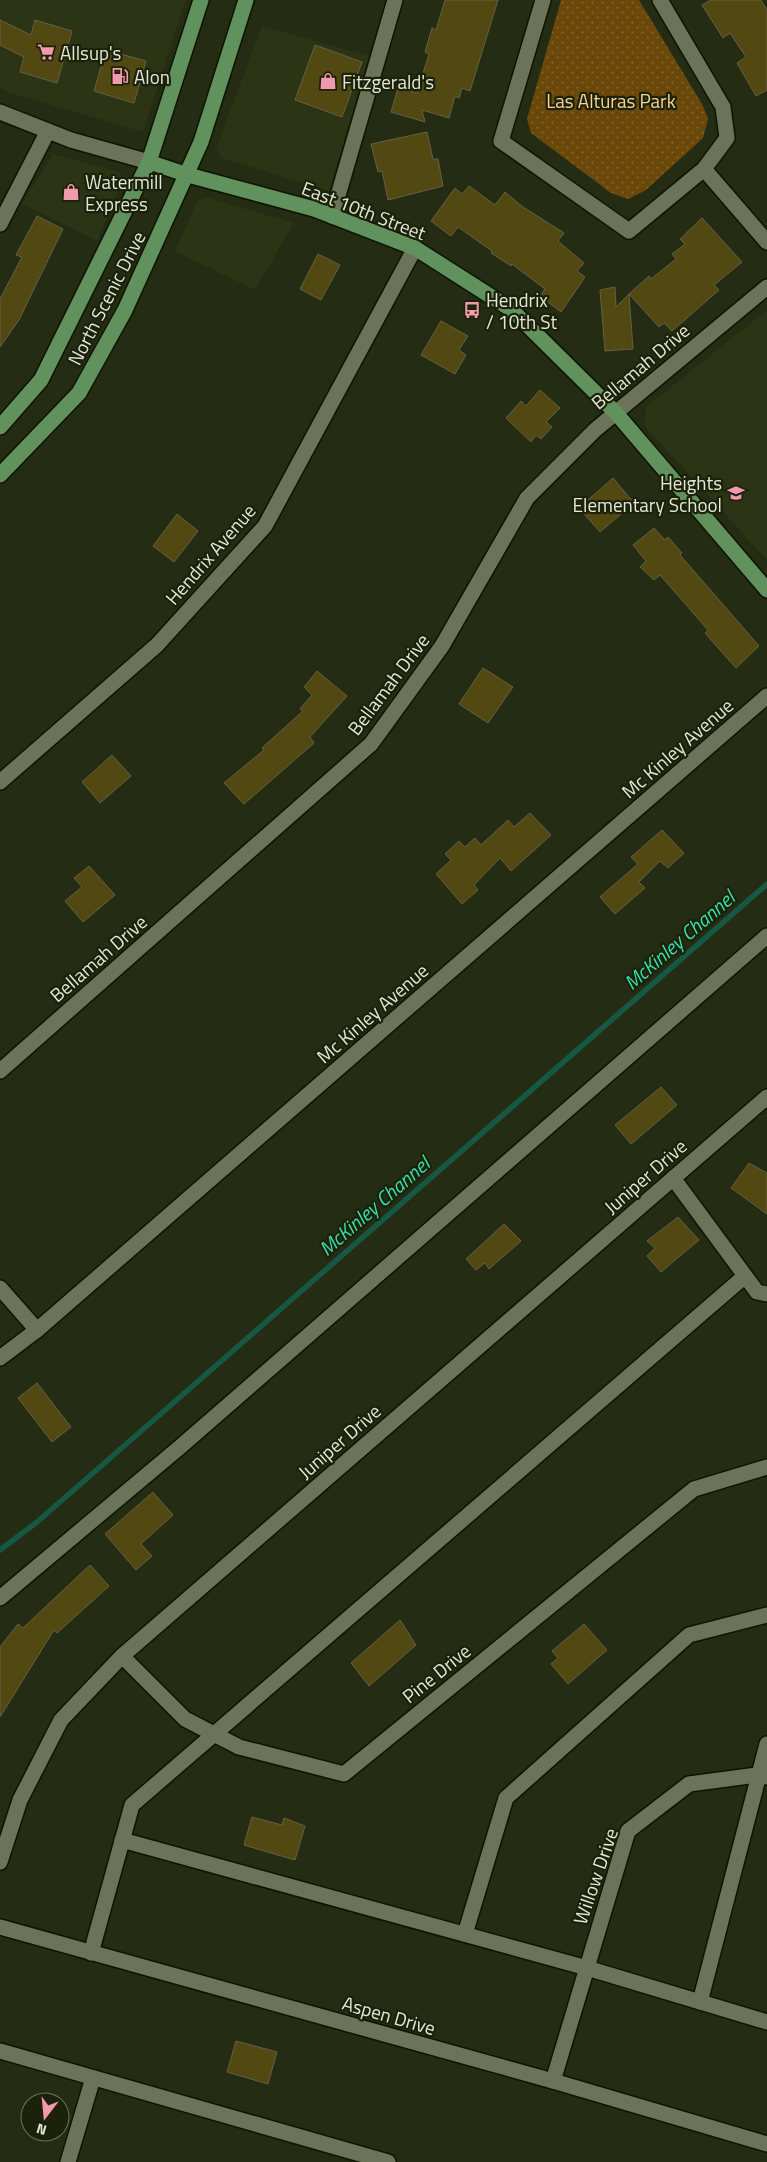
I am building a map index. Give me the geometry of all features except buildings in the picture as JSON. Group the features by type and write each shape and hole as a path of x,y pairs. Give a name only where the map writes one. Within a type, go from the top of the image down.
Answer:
{"main road":[{"name":"North Scenic Drive","path":"0,427 41,380 148,162 202,0"},
{"name":"North Scenic Drive","path":"0,475 79,393 125,310 188,175 201,142 246,0"},
{"name":"East 10th Street","path":"148,162 188,175 314,209 415,248 512,310 616,413 767,590"}],"street":[{"path":"332,216 395,0"},
{"path":"543,0 502,141 629,231 704,169 727,138 723,107 660,0"},
{"name":"East 10th Street","path":"0,112 71,140 148,162"},
{"path":"0,224 48,131"},
{"path":"704,169 767,242"},
{"name":"Hendrix Avenue","path":"0,782 157,644 265,526 415,248"},
{"name":"Bellamah Drive","path":"0,1071 371,744 442,646 527,498 595,430 767,287"},
{"name":"Mc Kinley Avenue","path":"0,1358 37,1330 767,696"},
{"path":"0,1598 180,1446 767,936"},
{"name":"Juniper Drive","path":"0,1862 20,1800 61,1720 122,1656 674,1178 764,1104"},
{"path":"674,1178 757,1292 767,1294"},
{"path":"91,1952 132,1805 745,1276"},
{"path":"0,1288 37,1330"},
{"name":"Pine Drive","path":"122,1656 185,1719 213,1734 239,1747 344,1774 694,1489 767,1467"},
{"path":"465,1934 506,1798 689,1635 767,1615"},
{"path":"700,2002 762,1776 767,1744"},
{"name":"Willow Drive","path":"552,2081 628,1831 689,1784 762,1776"},
{"path":"122,1840 586,1968 767,2022"},
{"name":"Aspen Drive","path":"0,1927 552,2081 767,2144"},
{"path":"0,2051 388,2162"},
{"path":"68,2162 92,2078"}],"shaded area":[{"path":"0,0 186,0 143,132 7,92 0,88"},
{"path":"262,26 369,56 329,191 222,158 216,149"},
{"path":"53,154 119,172 122,182 97,241 22,204"},
{"path":"205,197 294,223 255,290 175,251 197,202"},
{"name":"Heights Elementary School","path":"767,310 767,560 644,425 646,407"}],"green space":[{"name":"Las Alturas Park","path":"561,0 639,0 702,104 708,119 703,138 646,190 628,199 611,193 531,133 527,119"}],"waterway":[{"name":"McKinley Channel","path":"0,1550 37,1522 767,884"}],"place":[{"name":"Allsup's","path":"46,52"},
{"name":"Alon","path":"120,76"},
{"name":"Fitzgerald's","path":"328,81"},
{"name":"Watermill Express","path":"71,192"},
{"name":"Hendrix / 10th St","path":"472,310"},
{"name":"Heights Elementary School","path":"736,493"}]}
